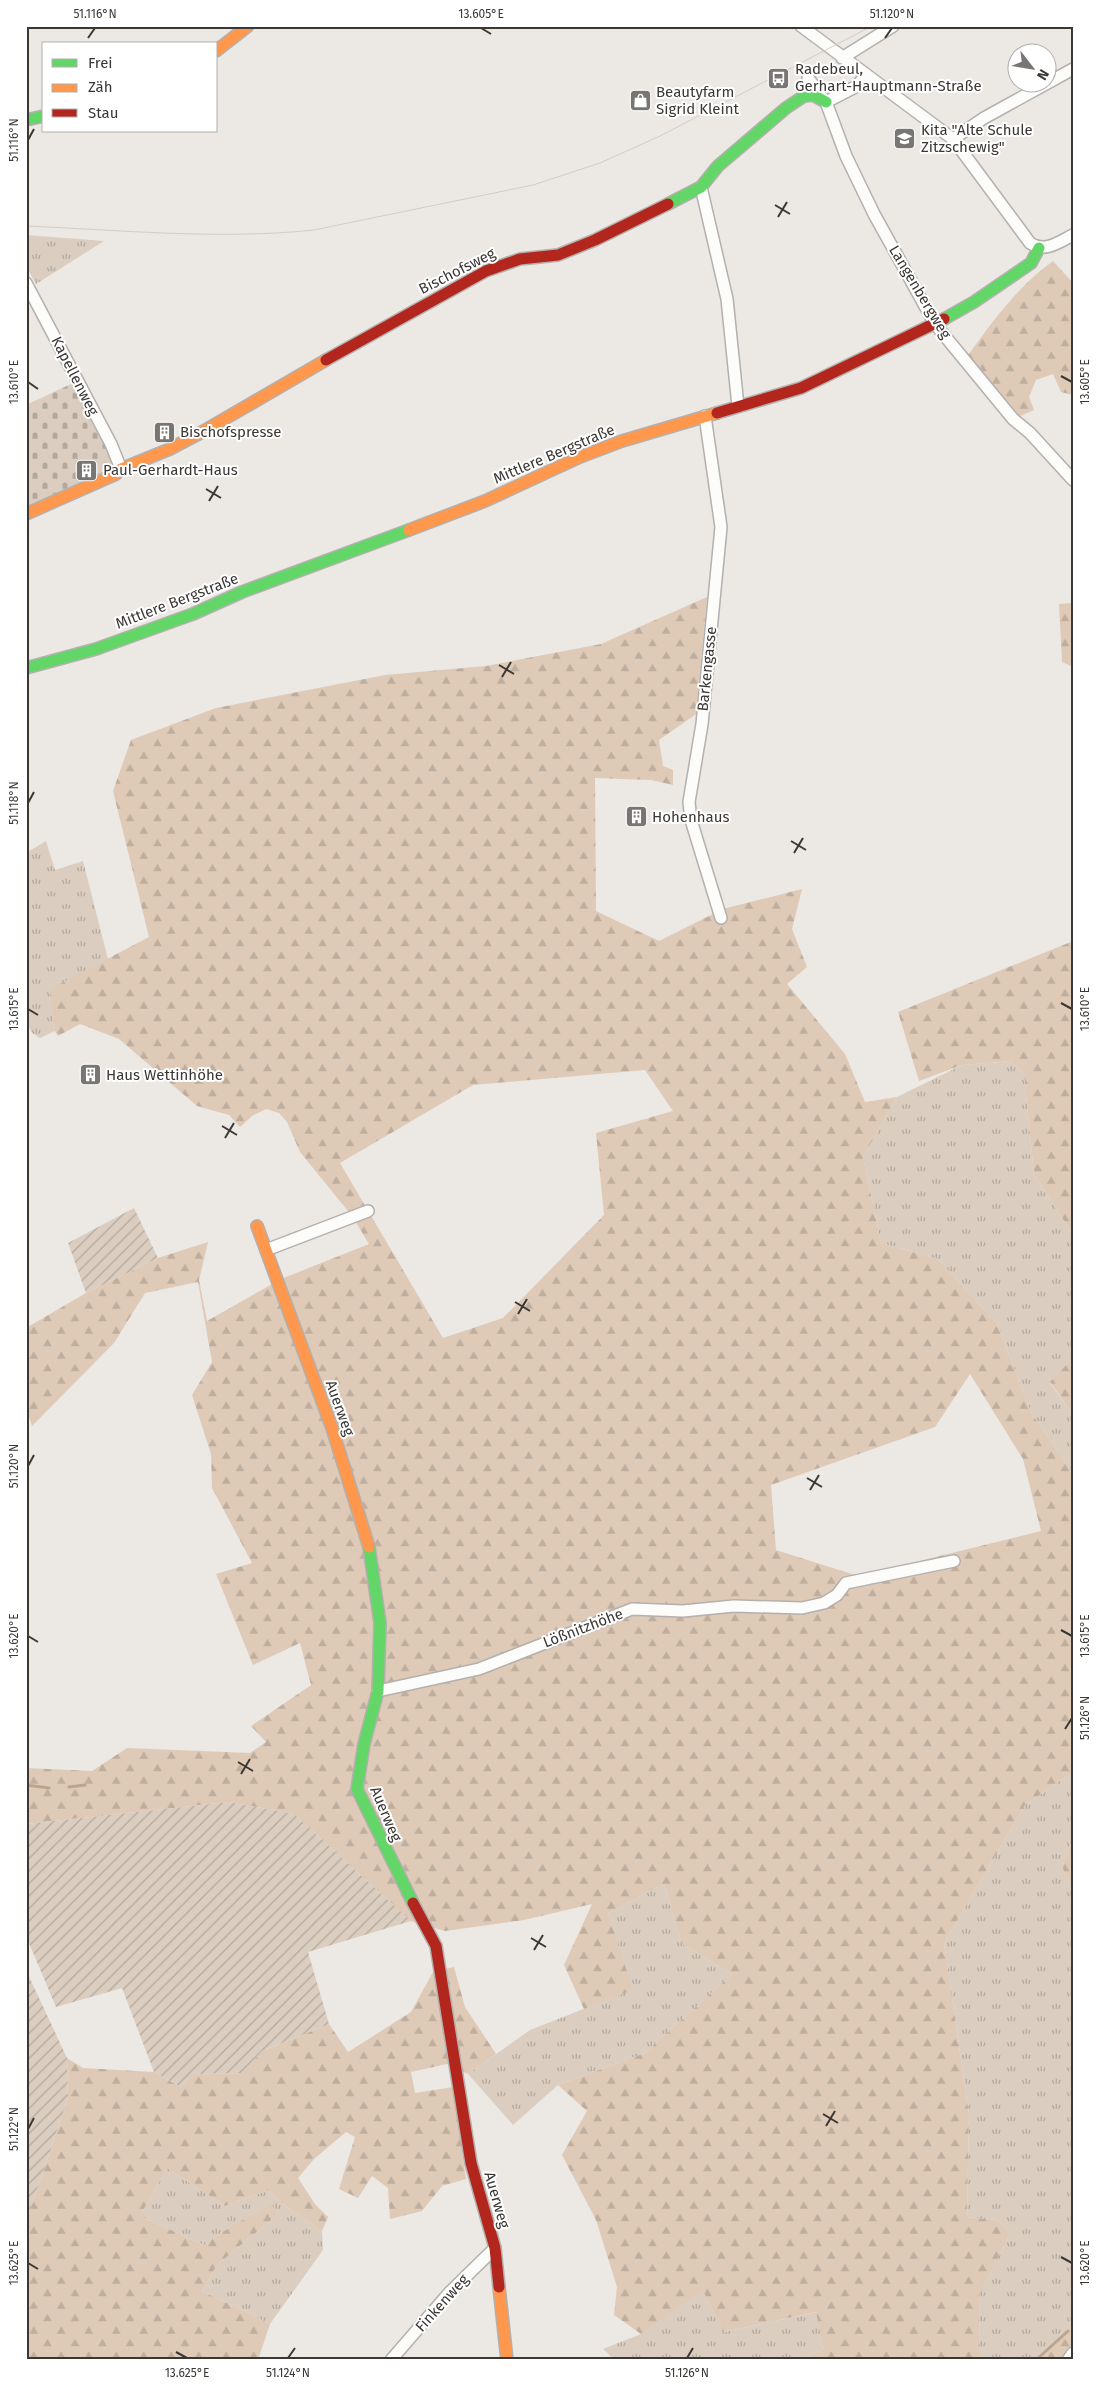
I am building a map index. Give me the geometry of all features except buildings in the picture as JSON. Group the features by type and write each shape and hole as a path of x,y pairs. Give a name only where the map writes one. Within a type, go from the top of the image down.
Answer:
{"street":[{"path":"218,49 248,26"},
{"path":"801,26 953,139 1028,241 1040,248 1050,246 1073,235"},
{"path":"842,58 893,26"},
{"path":"953,139 984,118 1073,69"},
{"path":"808,78 826,102 857,86 866,75"},
{"name":"Bischofsweg","path":"26,514 116,474 121,469 170,449 385,325 486,270 520,259 558,255 595,240 701,187 718,166 786,108 804,96 813,95 826,102"},
{"name":"Langenbergweg","path":"826,102 846,156 874,214 935,324 1013,419 1030,433 1073,480"},
{"path":"26,120 42,116"},
{"path":"701,187 727,299 738,406"},
{"name":"Mittlere Bergstraße","path":"26,668 96,648 176,621 242,592 484,501 580,456 622,441 801,388 935,324 974,302 1025,268 1038,254 1040,248"},
{"name":"Kapellenweg","path":"26,283 111,444 121,469"},
{"name":"Barkengasse","path":"706,416 721,527 702,724 689,802 691,820 721,918"},
{"path":"266,1250 368,1211"},
{"name":"Auerweg","path":"257,1226 332,1428 369,1547 380,1623 378,1691 364,1744 357,1789 390,1859 436,1946 471,2163 495,2248 507,2360"},
{"name":"Lößnitzhöhe","path":"378,1691 478,1669 632,1609 682,1611 734,1606 802,1608 824,1603 837,1595 846,1583 954,1560"},
{"name":"Finkenweg","path":"391,2360 449,2293 495,2248"},
{"path":"1068,2360 1073,2353"}],"green space":[{"path":"26,235 104,241 36,284 26,266"},
{"path":"1053,261 1073,283 1073,395 1061,392 1053,374 1036,380 1029,397 1034,410 1018,417 967,357 996,318 1017,294"},
{"path":"71,384 109,453 113,470 26,507 26,405"},
{"path":"707,597 696,714 659,740 663,766 673,770 673,785 651,780 595,778 596,911 659,941 723,909 802,889 792,929 807,967 787,984 845,1054 865,1102 897,1097 863,1157 881,1243 938,1259 997,1324 1031,1412 1073,1474 1073,1772 1025,1805 944,1943 969,2114 967,2217 997,2220 1011,2232 979,2296 980,2360 800,2360 824,2349 816,2312 724,2332 703,2291 641,2334 614,2315 617,2287 596,2220 562,2155 587,2111 558,2085 645,2053 732,1974 682,1944 664,1884 608,1913 633,1990 584,2009 564,1965 592,1904 524,1920 445,1931 411,1921 294,1814 229,1802 26,1824 26,1768 92,1771 127,1748 250,1753 266,1742 251,1726 311,1685 300,1643 253,1665 216,1574 252,1563 212,1488 211,1454 192,1395 212,1362 198,1282 145,1293 114,1343 32,1426 26,1408 26,1328 86,1293 158,1258 208,1242 199,1280 207,1321 281,1279 369,1244 352,1216 300,1152 287,1122 279,1113 266,1109 252,1116 240,1127 229,1115 197,1106 119,1039 80,1024 58,1036 55,1031 50,989 149,937 113,791 131,740 216,708 385,675 486,666 601,644","holes":["645,1070 673,1111 596,1133 604,1215 503,1318 443,1338 340,1163 473,1085","970,1374 1023,1459 1041,1531 858,1576 776,1550 771,1485 935,1427"]},
{"path":"1072,603 1073,667 1062,662 1059,604"},
{"path":"46,841 55,870 83,861 108,959 51,989 55,1031 40,1038 32,1033 26,1022 26,853"},
{"path":"1073,941 1073,1235 1034,1174 1024,1074 1011,1061 962,1065 919,1081 898,1012"},
{"path":"1011,1061 1024,1074 1034,1174 1073,1235 1073,1358 1050,1383 1073,1415 1073,1474 1031,1412 997,1324 938,1259 881,1243 863,1157 897,1097 962,1065"},
{"path":"134,1208 158,1258 86,1293 68,1243"},
{"path":"1073,1358 1073,1415 1050,1382"},
{"path":"1073,1772 1073,1838 1062,1867 1073,1889 1073,2327 1036,2360 980,2360 979,2296 1011,2232 997,2220 967,2217 969,2114 944,1943 1025,1805"},
{"path":"229,1802 294,1814 411,1921 308,1952 329,2024 262,2051 242,2073 191,2074 181,2087 154,2072 122,1988 56,2007 26,1936 26,1824"},
{"path":"1073,1838 1073,1889 1062,1867"},
{"path":"664,1884 682,1944 732,1974 645,2053 558,2085 513,2125 468,2074 530,2030 632,1990 608,1913"},
{"path":"454,1967 465,2007 496,2054 468,2074 447,2064 411,2072 415,2093 453,2087 466,2179 442,2186 422,2211 390,2219 388,2188 372,2176 358,2198 339,2189 355,2137 346,2132 314,2159 298,2178 315,2204 328,2217 322,2231 288,2208 268,2190 225,2206 167,2168 140,2216 204,2245 230,2227 272,2204 277,2215 217,2265 202,2291 270,2324 258,2360 26,2360 26,2222 68,2098 67,2058 83,2068 154,2072 181,2087 191,2074 242,2073 262,2051 329,2024 348,2052 411,2012 433,1972"},
{"path":"26,1970 67,2058 68,2098 26,2222"},
{"path":"167,2168 225,2206 268,2190 288,2208 322,2231 323,2250 270,2324 202,2291 217,2265 277,2215 230,2227 204,2245 140,2216"},
{"path":"703,2290 724,2332 817,2312 824,2349 800,2360 615,2360 603,2349 641,2334"},
{"path":"1073,2327 1073,2360 1036,2360 1068,2331"}],"waterway":[{"path":"26,1785 49,1788"},
{"path":"69,1787 85,1785"},
{"path":"1036,2360 1068,2331"}],"tram line":[{"path":"26,226 134,232 278,233 314,230 533,185 600,163 660,136 872,26"}],"traffic: fast":[{"path":"668,204 701,187 718,166 786,108 804,96 813,95 826,102"},
{"path":"26,120 42,116"},
{"path":"944,319 974,302 1031,263 1039,248"},
{"path":"26,668 96,649 193,614 242,592 409,530"},
{"path":"369,1547 380,1623 378,1691 364,1744 357,1789 413,1903"}],"traffic: slow":[{"path":"218,49 248,26"},
{"path":"26,514 116,474 121,469 170,449 326,360"},
{"path":"409,530 485,501 580,457 622,441 717,413"},
{"path":"257,1226 332,1428 369,1547"},
{"path":"499,2287 507,2360"}],"traffic: jam":[{"path":"326,360 486,271 520,259 558,255 595,240 668,204"},
{"path":"717,413 801,388 944,319"},
{"path":"413,1903 436,1946 471,2163 495,2248 499,2287"}],"place":[{"name":"Radebeul, Gerhart-Hauptmann-Straße","path":"779,78"},
{"name":"Beautyfarm Sigrid Kleint","path":"640,101"},
{"name":"Kita \"Alte Schule Zitzschewig\"","path":"905,139"},
{"name":"Bischofspresse","path":"164,432"},
{"name":"Paul-Gerhardt-Haus","path":"87,470"},
{"name":"Hohenhaus","path":"636,817"},
{"name":"Haus Wettinhöhe","path":"90,1075"}]}
